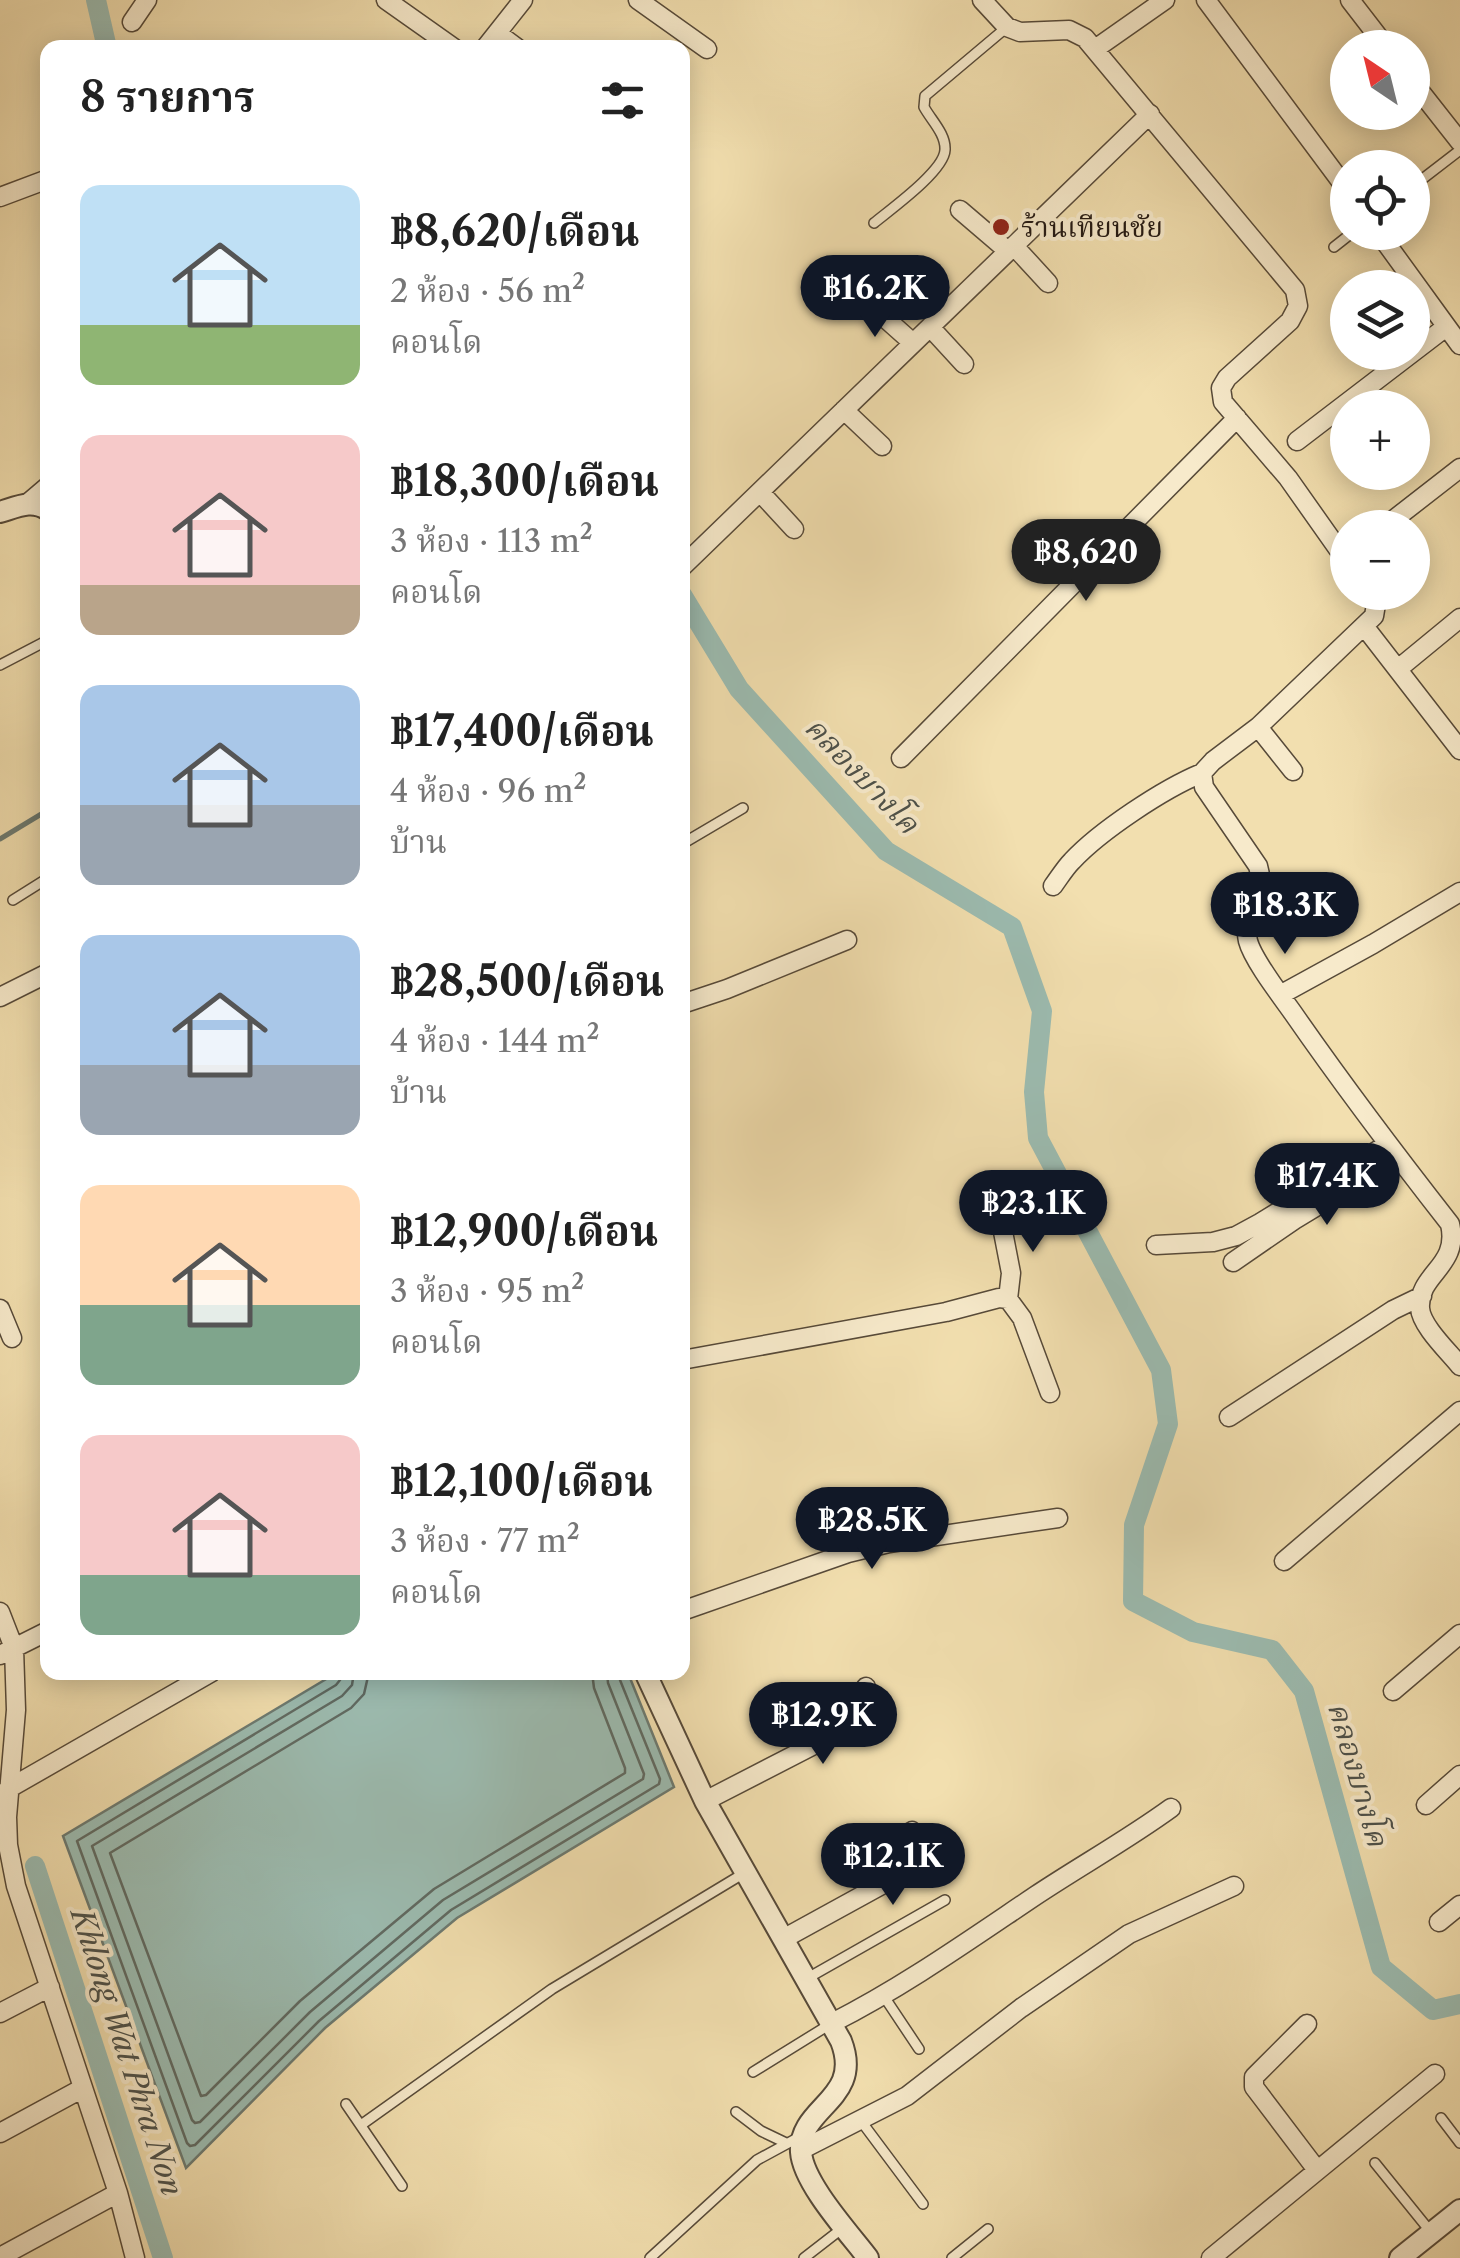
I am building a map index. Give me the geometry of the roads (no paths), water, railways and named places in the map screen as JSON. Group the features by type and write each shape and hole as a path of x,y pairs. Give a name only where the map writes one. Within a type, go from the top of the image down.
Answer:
{"street":[{"path":"132,22 146,0"},
{"path":"386,0 443,40"},
{"path":"491,40 523,0"},
{"path":"638,0 708,50"},
{"path":"982,0 1006,28 1020,32 1069,30 1085,38 1296,290 1298,306 1290,321 1221,388 1223,402 1288,478 1330,538"},
{"path":"1095,49 1164,0"},
{"path":"1206,0 1330,167"},
{"path":"1350,0 1373,30"},
{"path":"1430,103 1460,142"},
{"path":"690,559 1150,114"},
{"path":"0,197 40,182"},
{"path":"960,210 1011,248 1048,283"},
{"path":"1391,250 1460,345"},
{"path":"868,302 914,343"},
{"path":"930,327 964,364"},
{"path":"1297,441 1446,327"},
{"path":"844,410 882,446"},
{"path":"900,758 1237,418"},
{"path":"1405,510 1460,468"},
{"path":"760,492 794,529"},
{"path":"0,512 38,507"},
{"path":"1052,886 1072,861 1109,830 1178,782 1202,773 1258,728 1376,610"},
{"path":"1398,669 1460,618"},
{"path":"1364,626 1460,750"},
{"path":"1258,728 1294,771"},
{"path":"1202,773 1204,787 1258,866 1262,878 1248,942 1347,1092 1450,1224 1455,1248 1422,1296 1420,1309 1424,1321 1460,1366"},
{"path":"1280,994 1460,892"},
{"path":"690,1001 847,940"},
{"path":"0,996 40,977"},
{"path":"1156,1245 1212,1242 1236,1236 1393,1150"},
{"path":"1233,1262 1393,1150"},
{"path":"998,1211 1011,1272 1008,1299 1022,1318 1050,1393"},
{"path":"1229,1416 1393,1310 1422,1296"},
{"path":"690,1359 1008,1299"},
{"path":"0,1309 12,1338"},
{"path":"1284,1560 1460,1412"},
{"path":"690,1609 848,1553 1058,1518"},
{"path":"0,1612 16,1710 6,1768 8,1890 50,1987 118,2193 135,2258"},
{"path":"1393,1691 1460,1634"},
{"path":"7,1651 40,1635"},
{"path":"8,1790 198,1680"},
{"path":"649,1680 705,1801 832,2023 848,2058 847,2073 840,2086 797,2142"},
{"path":"705,1801 862,1716 870,1702 866,1687"},
{"path":"1426,1804 1460,1775"},
{"path":"832,2023 883,1995 1171,1808"},
{"path":"784,1939 916,1866 920,1852 912,1831"},
{"path":"797,2142 861,2121 907,2096 1020,2008 1129,1934 1234,1886"},
{"path":"1439,1922 1460,1905"},
{"path":"0,2014 50,1987"},
{"path":"1307,2024 1254,2077 1254,2087 1317,2170"},
{"path":"1211,2258 1436,2074"},
{"path":"0,2133 83,2088"},
{"path":"797,2142 810,2181 868,2258"},
{"path":"0,2257 118,2193"},
{"path":"1400,2258 1460,2210"}],"lane":[{"path":"874,224 940,166 945,149 941,133 924,107 926,96 1006,28"},
{"path":"1430,173 1460,150"},
{"path":"0,665 40,644"},
{"path":"690,839 743,808"},
{"path":"13,900 40,883"},
{"path":"361,2125 552,1989 746,1872"},
{"path":"806,1979 945,1900"},
{"path":"883,1995 919,2049"},
{"path":"754,2072 832,2023"},
{"path":"346,2104 402,2186"},
{"path":"736,2112 761,2131 797,2142"},
{"path":"1440,2118 1460,2143"},
{"path":"861,2121 923,2204"},
{"path":"650,2258 757,2160 797,2142"},
{"path":"1375,2163 1431,2232"},
{"path":"804,2258 844,2227"},
{"path":"952,2258 988,2229"}],"water":[{"path":"325,1680 631,1680 674,1787 457,1918 325,2028 186,2168 63,1836"}],"waterway":[{"name":"คลองบางโค","path":"96,0 105,40"},
{"name":"คลองบางโค","path":"690,608 739,689 886,851 1012,927 1042,1011 1034,1092 1038,1138 1161,1370 1168,1424 1134,1525 1133,1601 1193,1632 1272,1650 1304,1691 1381,1967 1433,2010 1460,2004"},
{"path":"0,839 40,815"},
{"name":"Khlong Wat Phra Non","path":"35,1866 163,2258"}],"place":[{"name":"ร้านเทียนชัย","path":"1001,227"}]}
